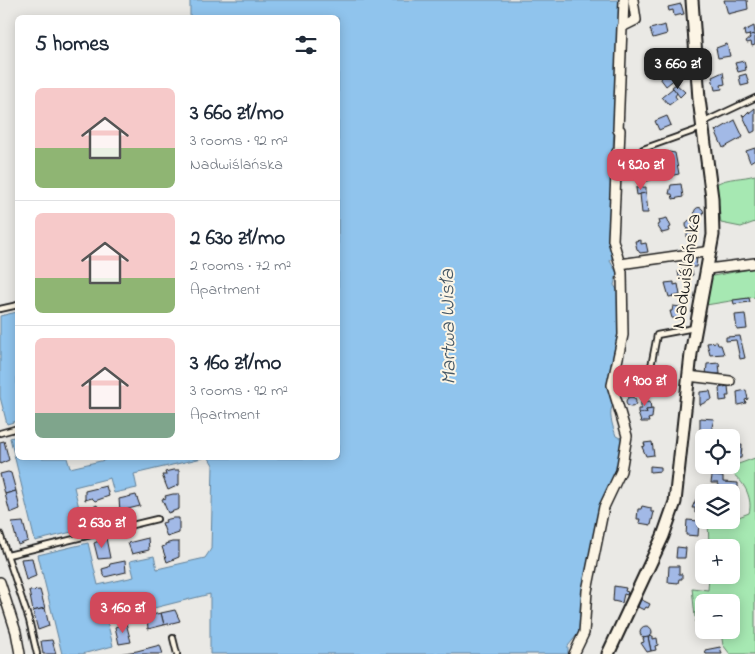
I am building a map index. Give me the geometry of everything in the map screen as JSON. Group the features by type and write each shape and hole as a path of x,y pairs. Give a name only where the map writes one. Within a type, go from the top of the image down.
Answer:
{"street":[{"path":"623,25 624,0"},
{"path":"574,654 584,634 587,591 604,507 621,471 627,436 612,386 623,335 620,264 614,240 617,152 619,152 620,130 618,130 622,27 636,20 633,0"},
{"name":"Nadwiślańska","path":"608,654 673,509 680,473 688,376 695,328 711,250 714,222 701,126 692,0"},
{"path":"620,264 711,250"},
{"path":"708,269 755,263"},
{"path":"688,376 730,381"},
{"path":"0,582 16,632 20,654"}],"lane":[{"path":"643,149 701,126 755,98"},
{"path":"0,309 15,306"},
{"path":"650,377 657,335 681,329 695,328"},
{"path":"0,432 15,429"},
{"path":"8,555 157,519"},
{"path":"0,534 37,654"},
{"path":"173,638 177,654"}],"green space":[{"path":"755,175 755,222 741,227 721,223 716,184 726,180"},
{"path":"755,268 755,297 706,305 711,277"},
{"path":"755,458 755,654 730,654 723,645 722,639 740,639 740,594 695,594 695,617 692,588 708,590 708,584 740,584 740,539 709,539 708,529 740,529 740,516 749,513 749,497 745,487 734,475 740,474 740,463"}],"water":[{"name":"Martwa Wisła","path":"190,0 621,0 608,238 614,254 610,261 617,273 614,285 619,293 621,334 614,403 611,415 616,436 620,438 624,435 617,473 600,506 585,575 581,630 568,646 568,654 210,654 210,594 142,611 138,595 103,604 113,646 82,654 62,654 38,555 88,543 98,585 134,577 130,561 154,556 157,569 205,558 211,549 213,465 210,460 340,460 340,15 190,15"},
{"path":"15,312 15,422 7,424 0,397 0,316"},
{"path":"15,437 15,459 10,438"},
{"path":"15,460 68,460 70,468 105,460 194,460 134,474 137,488 114,493 110,478 74,487 84,529 35,541"}],"building":[{"path":"724,0 747,0 748,9 728,14"},
{"path":"681,4 684,14 674,16 673,10 669,11 668,7"},
{"path":"665,25 667,34 653,38 650,29"},
{"path":"754,26 755,34 745,36 744,31"},
{"path":"755,34 755,45 752,46 751,42 747,43 746,41 750,38 749,35"},
{"path":"727,44 730,56 718,58 716,48"},
{"path":"682,54 685,62 674,66 671,57"},
{"path":"661,59 667,65 661,71 655,65"},
{"path":"744,61 746,70 738,72 735,63"},
{"path":"723,72 725,84 721,85 722,89 715,90 712,77"},
{"path":"667,73 671,78 674,76 676,78 666,86 660,78"},
{"path":"746,74 749,84 741,86 739,76"},
{"path":"676,84 685,92 680,97 672,87"},
{"path":"673,88 677,93 675,96 677,99 669,105 662,97"},
{"path":"755,108 755,131 751,133 742,114 744,116"},
{"path":"667,116 671,125 659,130 655,121"},
{"path":"735,120 743,137 723,148 715,130"},
{"path":"755,148 755,159 750,162 746,151"},
{"path":"669,152 675,153 679,174 669,176 664,155"},
{"path":"651,168 654,179 646,181 644,170"},
{"path":"681,184 683,197 673,199 672,194 669,194 671,185"},
{"path":"646,187 646,193 637,195 636,188"},
{"path":"646,193 648,213 642,213 640,194"},
{"path":"699,208 703,212 699,216 695,212"},
{"path":"667,218 671,227 669,228 670,231 662,233 657,225 660,224 659,220"},
{"path":"689,220 693,220 696,225 695,229 689,230 686,227 686,223"},
{"path":"687,229 696,229 697,237 687,239"},
{"path":"641,240 641,244 646,243 648,252 640,253 637,249 635,241"},
{"path":"697,257 696,267 684,267 683,258"},
{"path":"683,270 684,273 692,271 693,275 679,277 678,271"},
{"path":"674,282 674,285 678,284 680,295 669,297 665,283"},
{"path":"749,298 750,302 734,304 733,300"},
{"path":"673,306 681,307 680,319 672,318 670,311 672,311"},
{"path":"745,314 747,329 737,330 735,315"},
{"path":"740,336 745,358 740,359 736,340 726,341 726,337"},
{"path":"717,342 718,345 721,345 724,354 710,355 707,343"},
{"path":"719,363 720,374 706,375 707,364"},
{"path":"728,386 729,396 726,396 727,400 720,401 719,388"},
{"path":"746,390 748,399 745,400 746,403 738,405 737,392"},
{"path":"710,391 712,399 700,405 700,392"},
{"path":"629,397 633,397 636,402 635,406 629,407 626,404 626,400"},
{"path":"650,401 651,410 646,410 647,413 638,413 638,409 641,409 641,402"},
{"path":"653,409 652,418 648,419 649,422 641,422 638,413 647,413 646,410"},
{"path":"700,418 714,419 712,429 700,429"},
{"path":"4,441 9,460 0,464 0,442"},
{"path":"652,442 654,455 646,456 642,447 645,446 644,443"},
{"path":"740,445 742,445 741,458"},
{"path":"650,466 661,467 661,471 650,472"},
{"path":"179,470 179,485 168,490 162,475 166,475 165,472"},
{"path":"11,473 16,491 5,494 0,474"},
{"path":"712,476 723,477 723,482 738,484 718,484 711,483"},
{"path":"106,486 109,496 95,501 92,498 85,500 85,491"},
{"path":"16,491 20,509 10,513 5,494"},
{"path":"173,494 179,494 179,509 168,513 162,499"},
{"path":"136,495 140,506 120,511 119,499"},
{"path":"97,505 102,525 90,527 86,510"},
{"path":"642,506 651,508 651,512 654,512 651,525 639,523 640,519 637,519 638,509 641,509"},
{"path":"173,518 179,518 179,533 167,537 162,523"},
{"path":"687,520 695,521 695,529 698,529 698,536 686,535"},
{"path":"23,522 28,541 18,545 12,523"},
{"path":"106,538 110,558 98,559 94,543"},
{"path":"148,538 149,550 132,554 128,543"},
{"path":"172,542 179,542 179,557 167,562 162,547"},
{"path":"677,547 686,548 685,558 676,558"},
{"path":"32,558 36,576 26,580 21,559"},
{"path":"125,561 126,572 105,577 102,569 109,567 110,564"},
{"path":"669,566 679,566 679,574 682,574 682,579 679,579 678,583 668,582"},
{"path":"614,586 626,588 625,591 628,592 627,595 624,594 622,603 613,601"},
{"path":"40,590 45,608 33,611 29,591"},
{"path":"640,599 650,604 648,608 646,607 644,610 638,607"},
{"path":"134,603 138,613 123,618 120,615 113,617 113,608"},
{"path":"45,608 49,626 38,630 33,611"},
{"path":"175,610 180,621 164,625 161,613"},
{"path":"161,613 164,625 148,629 147,616"},
{"path":"126,623 131,642 119,644 115,627"},
{"path":"646,626 652,632 646,638 640,632"},
{"path":"653,636 653,639 657,638 658,645 655,646 656,650 651,651 648,637"},
{"path":"648,637 651,651 647,652 641,643 644,642 643,638"},
{"path":"52,640 56,654 43,654 41,641"},
{"path":"160,645 163,654 118,654 137,651"},
{"path":"720,647 722,654 706,654 705,650"}]}
